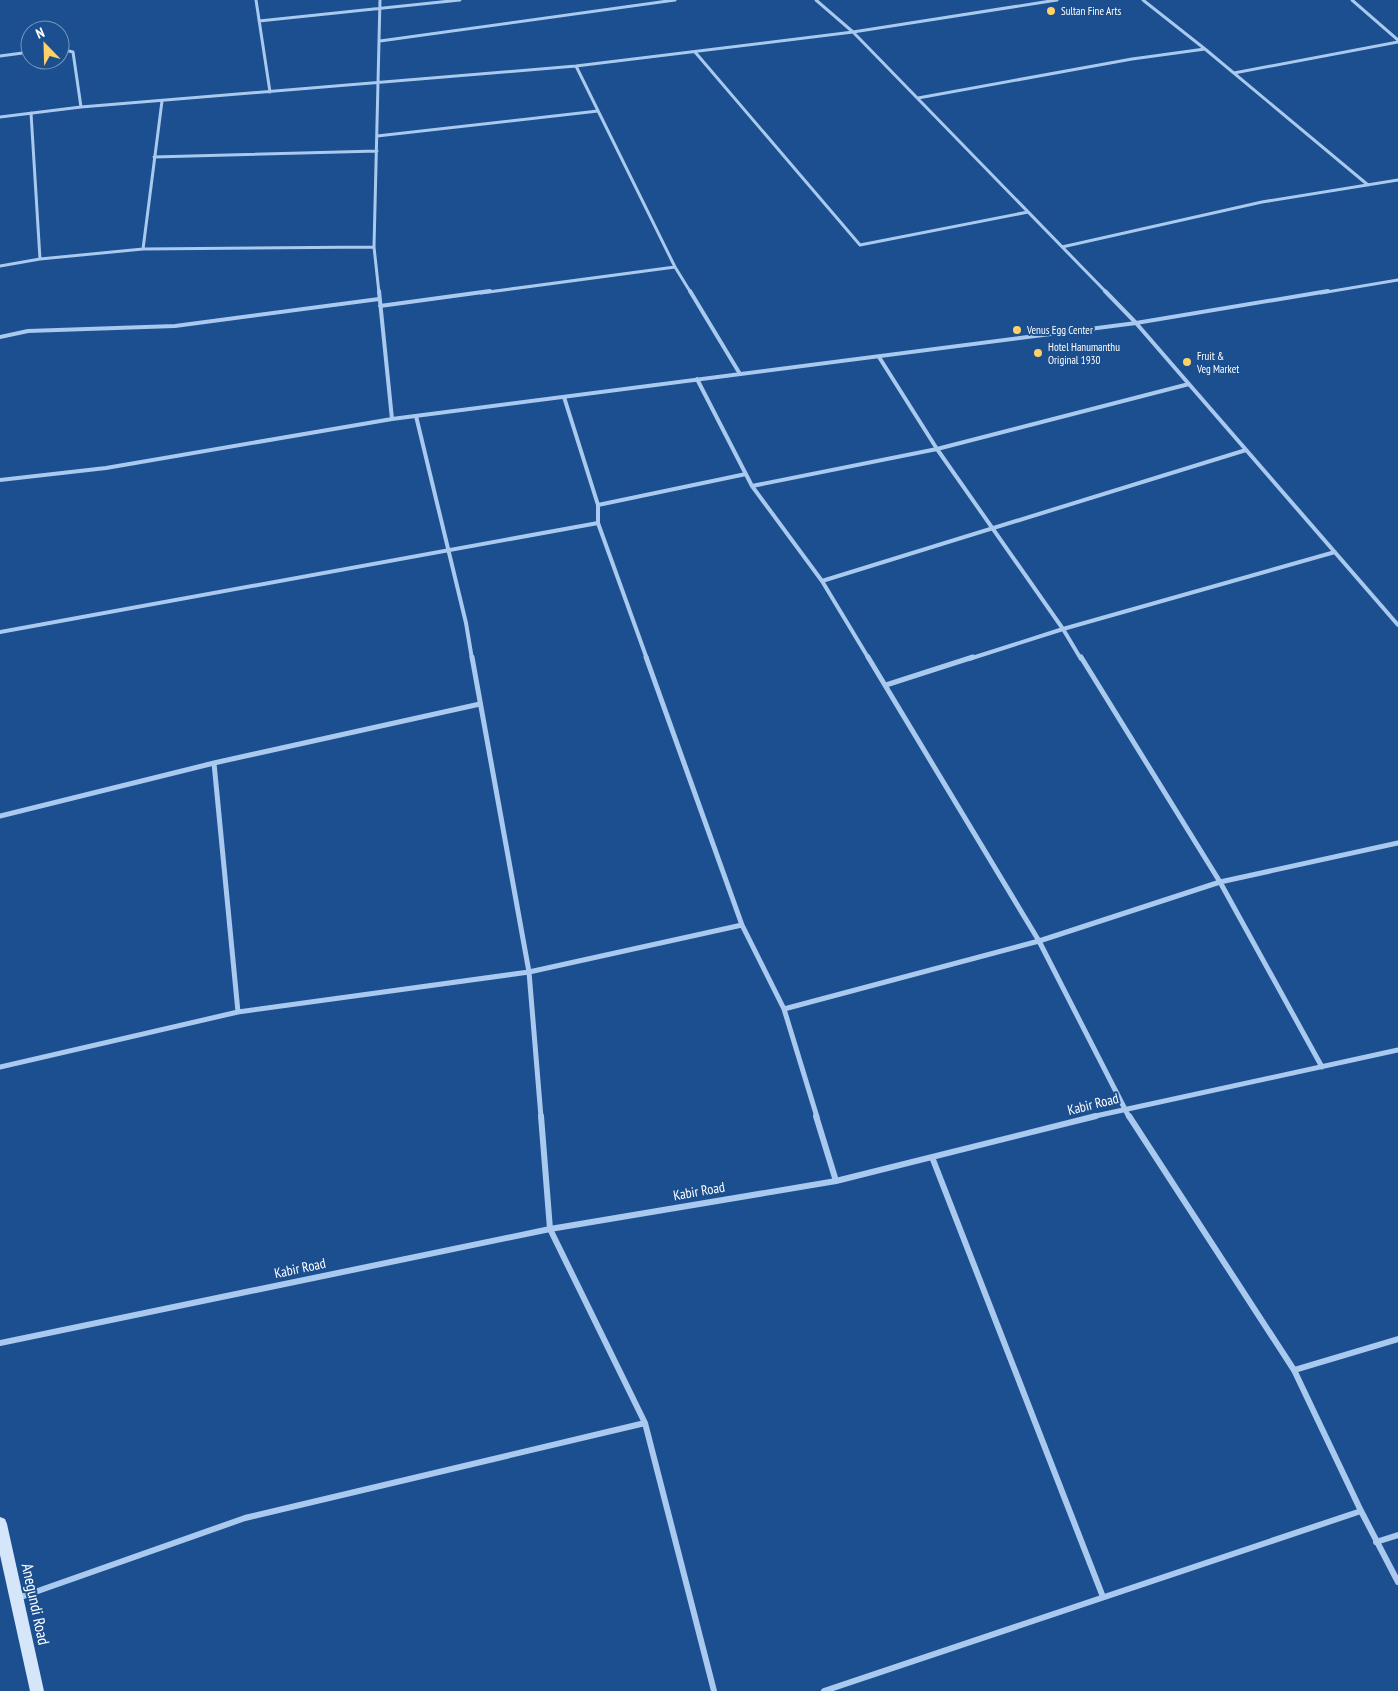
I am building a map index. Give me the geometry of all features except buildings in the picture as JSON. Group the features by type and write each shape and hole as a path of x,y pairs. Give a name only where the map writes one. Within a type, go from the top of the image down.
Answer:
{"street":[{"path":"256,0 270,92"},
{"path":"380,0 374,247 392,419"},
{"path":"259,21 349,14 380,7 460,0"},
{"path":"380,42 675,0"},
{"path":"816,0 854,32 1136,323 1398,625"},
{"path":"0,117 81,107 576,66 854,32 1039,1 1057,0"},
{"path":"1143,0 1205,48 1368,185"},
{"path":"1352,0 1398,41"},
{"path":"1234,73 1398,41"},
{"path":"918,98 1205,48"},
{"path":"70,51 73,52 81,107"},
{"path":"695,52 860,245 1028,212"},
{"path":"0,56 20,53"},
{"path":"576,66 675,267 740,374"},
{"path":"143,249 162,101"},
{"path":"377,136 598,111"},
{"path":"31,113 40,259"},
{"path":"154,158 377,151"},
{"path":"1062,247 1262,202 1398,180"},
{"path":"0,266 40,259 143,249 374,247"},
{"path":"380,306 675,267"},
{"path":"0,480 106,468 392,419 1136,323 1398,280"},
{"path":"0,337 28,331 175,326 379,299"},
{"path":"879,356 936,449 1063,629 1220,882 1322,1067"},
{"path":"697,380 752,486 822,581 1039,941 1124,1109 1294,1370 1376,1542 1398,1582"},
{"path":"752,486 936,449 1189,384"},
{"path":"564,397 598,505 598,523 742,925 784,1009 836,1181"},
{"path":"416,416 466,624 529,972 550,1229 645,1423 714,1691"},
{"path":"822,581 1246,450"},
{"path":"598,505 746,474"},
{"path":"0,632 450,552 598,523"},
{"path":"886,685 1063,629 1335,552"},
{"path":"0,816 214,763 480,704"},
{"path":"214,763 238,1012"},
{"path":"784,1009 1039,941 1220,882 1398,843"},
{"path":"0,1067 238,1012 529,972 742,925"},
{"name":"Kabir Road","path":"0,1343 550,1229 836,1181 1124,1109 1398,1050"},
{"path":"932,1157 1103,1597"},
{"path":"1294,1370 1398,1338"},
{"path":"18,1598 245,1518 645,1423"},
{"path":"824,1691 1361,1511"},
{"name":"Anegundi Road","path":"0,1524 18,1598 37,1691"},
{"path":"1376,1542 1398,1535"}],"place":[{"name":"Sultan Fine Arts","path":"1051,11"},
{"name":"Venus Egg Center","path":"1017,330"},
{"name":"Hotel Hanumanthu Original 1930","path":"1038,353"},
{"name":"Fruit & Veg Market","path":"1187,362"}]}
